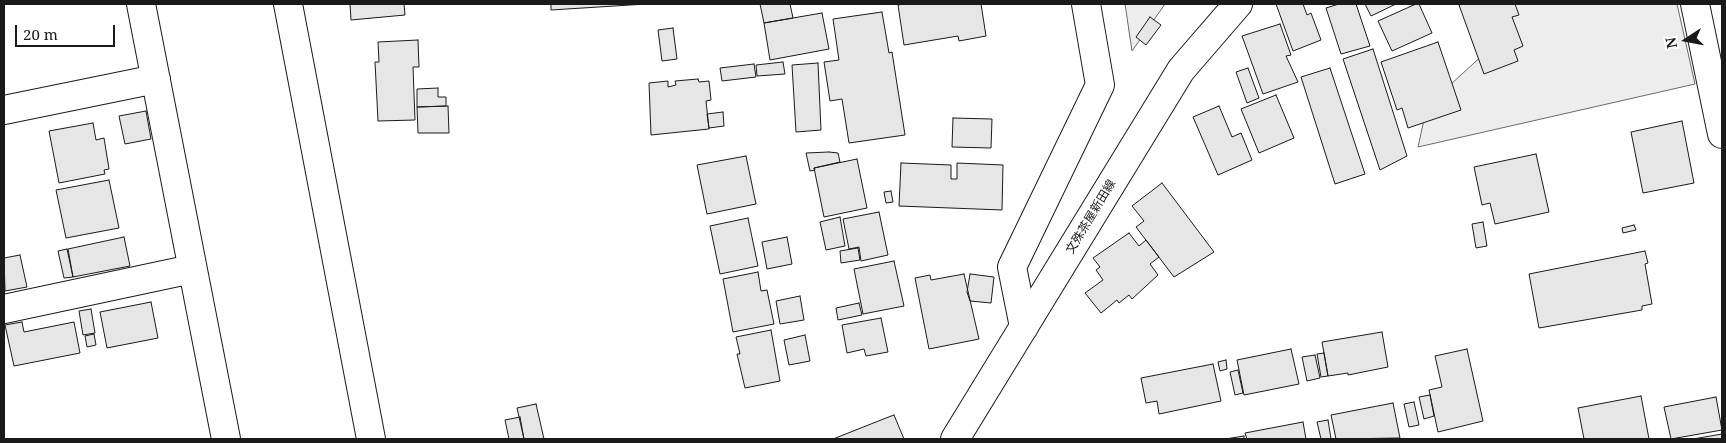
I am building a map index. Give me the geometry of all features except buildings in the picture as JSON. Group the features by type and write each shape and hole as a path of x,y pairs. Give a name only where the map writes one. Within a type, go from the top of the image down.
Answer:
{"street":[{"path":"141,4 226,439"},
{"path":"288,4 371,439"},
{"path":"1024,327 1012,267 1100,85 1086,4"},
{"name":"文殊茶屋新田線","path":"955,439 1181,70 1238,4"},
{"path":"1695,4 1722,134"},
{"path":"4,110 156,79"},
{"path":"4,309 192,269"}],"shaded area":[{"path":"1125,4 1165,4 1132,51"},
{"path":"1498,4 1677,4 1695,84 1418,147 1427,106 1497,42"}]}
